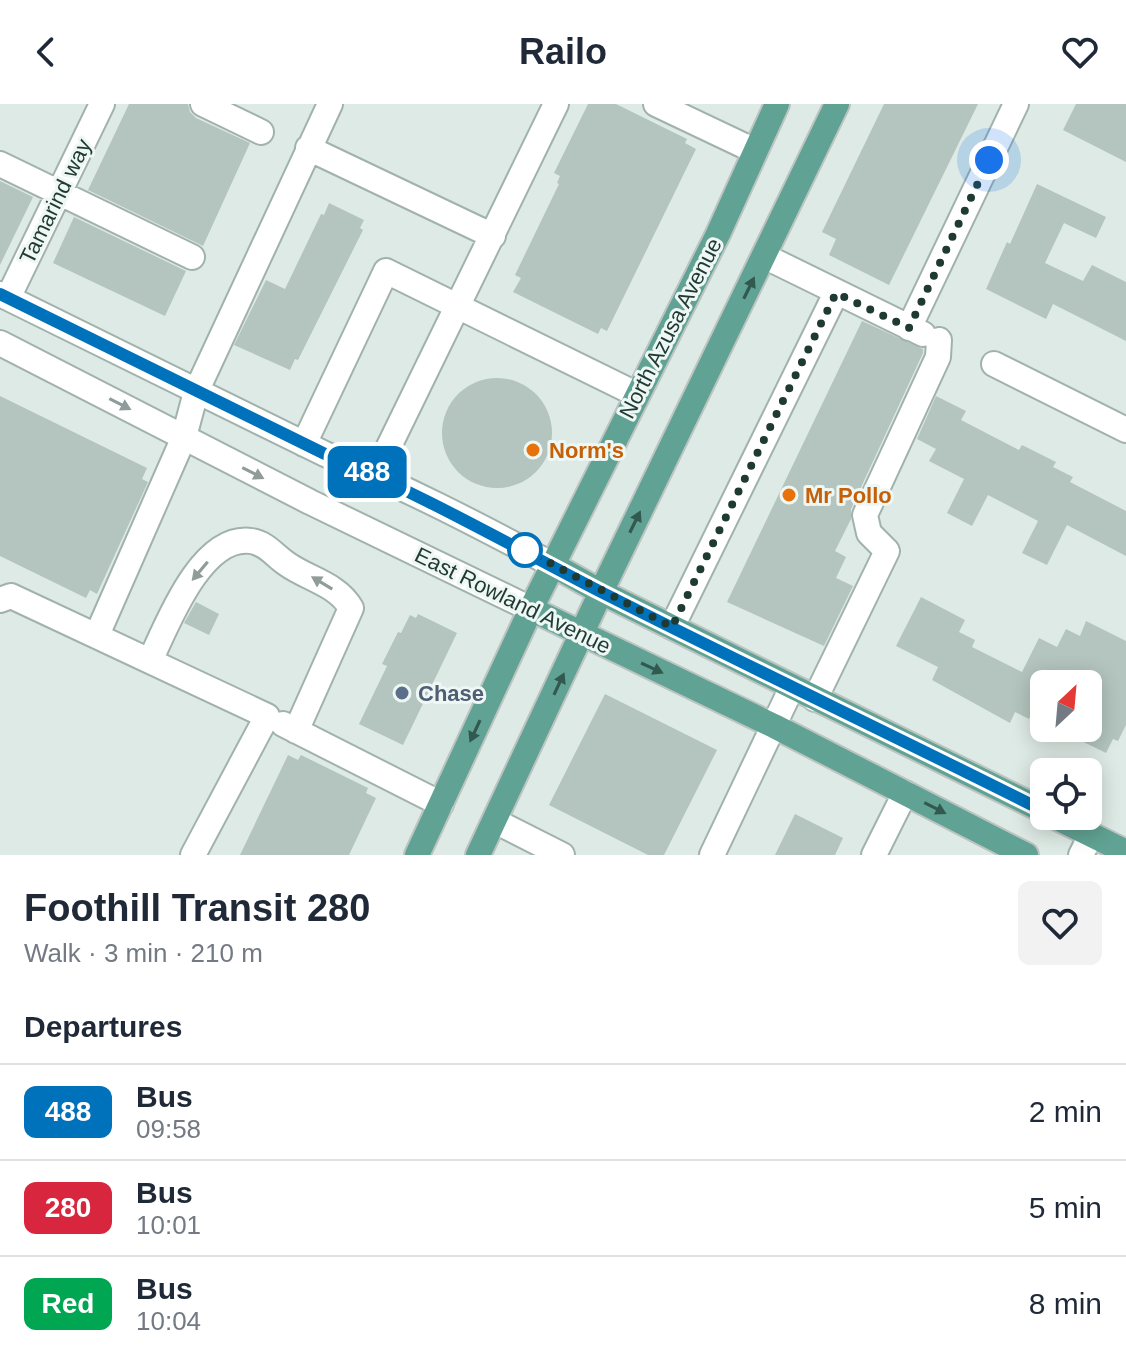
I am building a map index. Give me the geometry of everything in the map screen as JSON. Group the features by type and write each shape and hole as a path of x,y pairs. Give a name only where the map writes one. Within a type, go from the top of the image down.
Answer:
{"main road":[{"name":"North Azusa Avenue","path":"417,855 531,609 693,285 777,104"},
{"path":"478,855 764,256 829,110"},
{"name":"East Rowland Avenue","path":"553,565 601,592 1030,804"},
{"name":"East Rowland Avenue","path":"531,609 774,726 1026,855"},
{"path":"1069,830 1086,845 1126,852"}],"street":[{"name":"Tamarind way","path":"4,296 102,104"},
{"path":"203,104 261,132"},
{"path":"97,635 184,437 196,392 330,104"},
{"path":"375,475 556,104"},
{"path":"656,104 755,151"},
{"path":"909,328 1016,104"},
{"path":"308,148 493,236"},
{"path":"0,164 192,257"},
{"path":"764,256 909,328 944,342 865,515 869,533 887,551 815,699"},
{"path":"304,444 386,271 636,394"},
{"path":"672,627 836,293"},
{"name":"East Rowland Avenue","path":"4,296 196,392 375,475 553,565"},
{"name":"East Rowland Avenue","path":"0,343 310,502 531,609"},
{"path":"994,364 1126,430"},
{"path":"150,661 180,597 202,565 228,544 251,541 271,549 287,564 345,597 351,608 296,731"},
{"path":"0,600 11,596 97,635 441,804"},
{"path":"712,855 792,687"},
{"path":"193,855 267,716"},
{"path":"874,855 905,793"},
{"path":"495,821 562,855"}],"building":[{"path":"129,104 188,104 196,118 250,143 203,246 88,190"},
{"path":"588,104 616,104 687,139 685,143 696,149 607,331 601,328 598,334 513,292 521,278 515,275 559,184 560,176 554,173"},
{"path":"884,104 978,104 889,285 829,255 836,239 822,232"},
{"path":"1076,104 1126,104 1126,162 1063,130"},
{"path":"0,181 33,197 0,265"},
{"path":"1037,184 1106,217 1096,238 1064,223 1045,263 1083,281 1092,265 1126,282 1126,341 1053,304 1046,319 986,289"},
{"path":"329,203 364,220 360,228 363,230 298,360 295,359 290,370 234,345 266,280 285,289"},
{"path":"74,217 186,271 165,316 53,263"},
{"path":"862,321 923,349 923,353 851,509 851,519 835,551 846,557 836,578 853,586 824,646 727,602"},
{"path":"497,378 518,382 536,394 548,412 552,433 548,454 536,472 518,484 497,488 476,484 458,472 446,454 442,433 446,412 458,394 476,382"},
{"path":"0,396 147,468 142,479 148,482 97,594 90,590 86,598 0,556"},
{"path":"936,396 966,411 961,420 1019,450 1022,445 1056,462 1053,467 1073,477 1070,482 1126,511 1126,556 1067,525 1047,565 1022,553 1038,521 988,495 972,526 947,513 964,479 929,461 936,449 917,439"},
{"path":"921,597 965,620 959,632 975,640 972,647 1022,672 1039,638 1057,647 1066,629 1080,636 1086,621 1126,641 1126,725 1118,741 1113,739 1106,753 1084,742 1102,742 1102,670 1030,670 1030,717 1029,719 1015,712 1010,723 932,680 938,667 896,646"},
{"path":"196,602 219,614 209,635 184,623"},
{"path":"418,614 457,633 403,745 359,724 387,666 382,664 398,632 401,633 410,615 416,618"},
{"path":"605,694 717,750 664,855 648,855 549,805"},
{"path":"288,755 298,760 301,755 368,788 366,793 376,798 349,855 240,855"},
{"path":"795,814 843,838 835,855 775,855"}],"bus line":[{"name":"488","path":"0,294 196,392 481,526 601,592 1030,804"}],"place":[{"name":"Norm's","path":"533,450"},
{"name":"Mr Pollo","path":"789,495"},
{"name":"Chase","path":"402,693"}],"route":[{"path":"525,550 672,627 836,293 909,328 989,160"}]}
